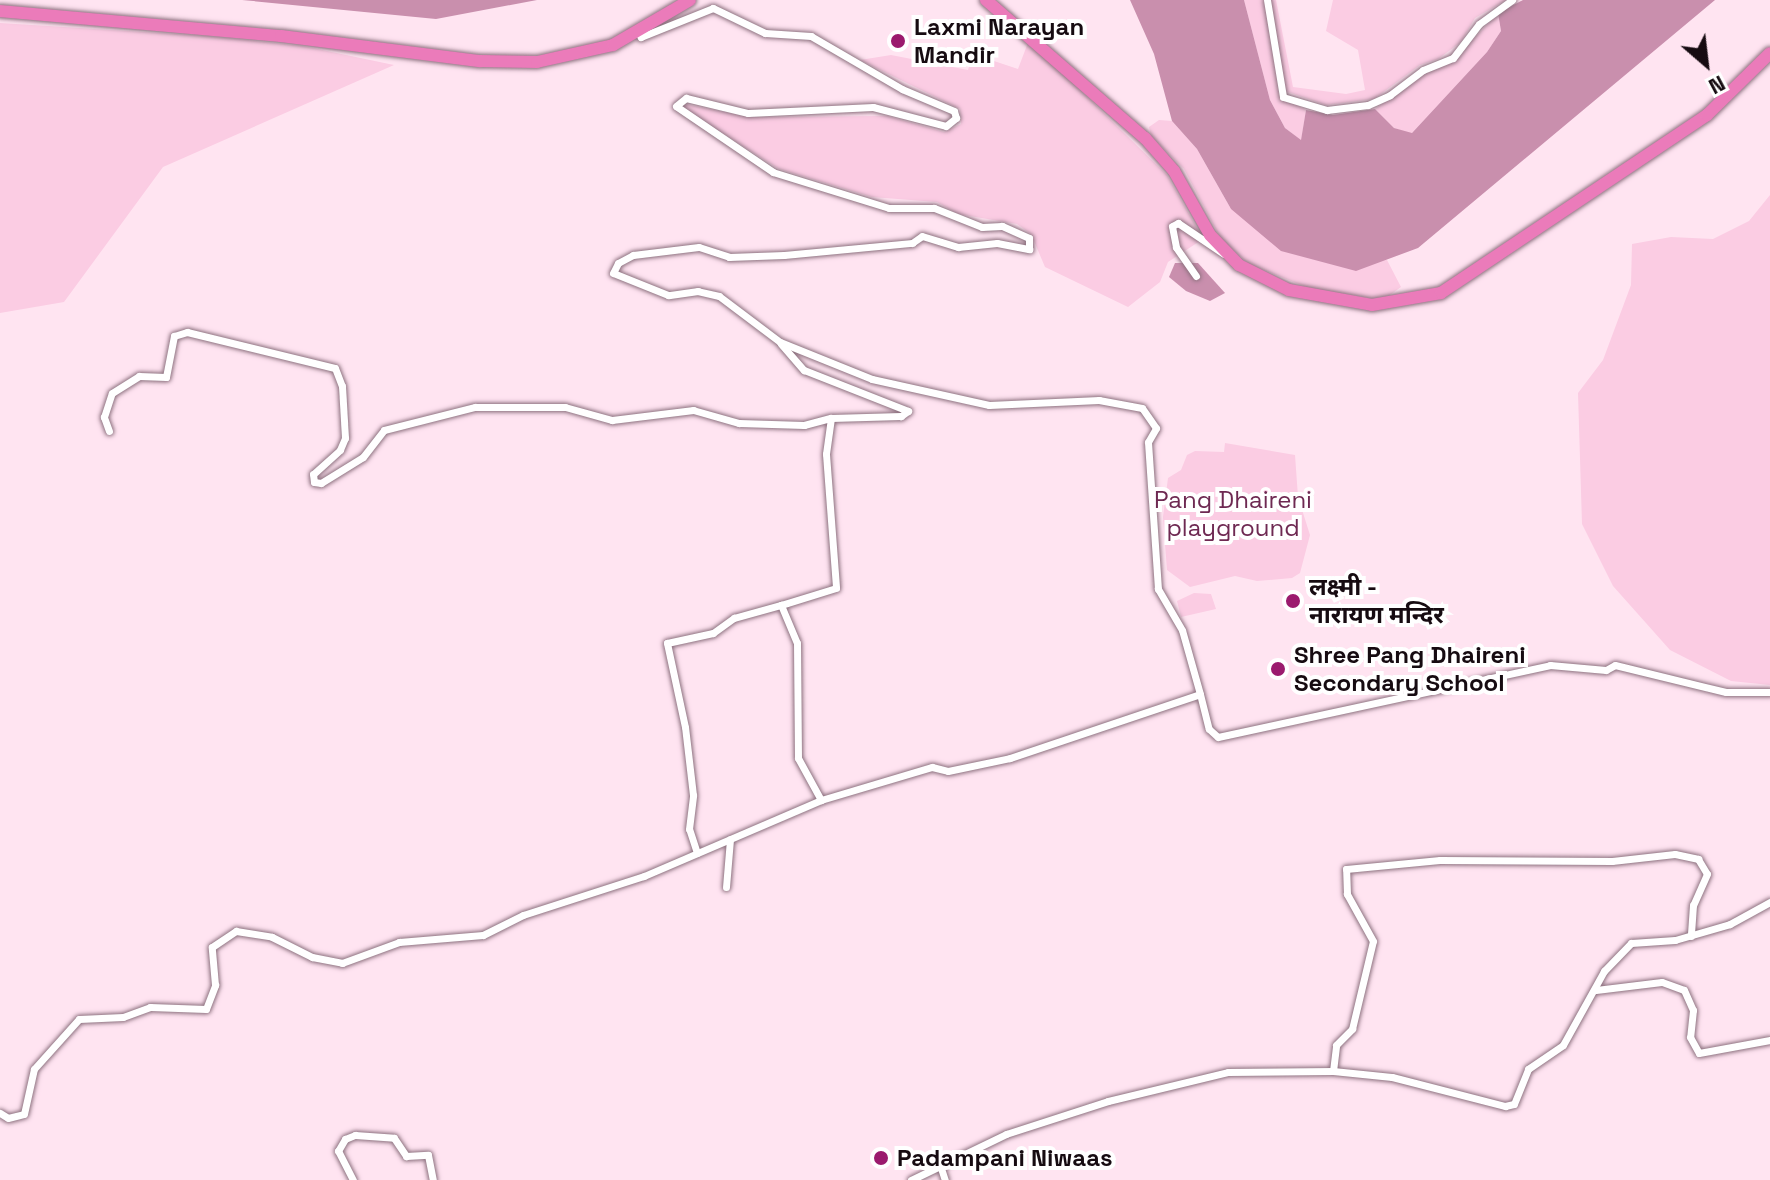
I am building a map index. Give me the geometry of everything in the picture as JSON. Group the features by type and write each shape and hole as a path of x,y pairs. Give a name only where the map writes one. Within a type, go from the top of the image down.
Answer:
{"highway":[{"path":"0,11 281,36 480,61 537,62 589,54 638,32 690,0"},
{"path":"986,0 1135,127 1174,171 1210,235 1239,265 1289,290 1372,305 1441,293 1707,115 1770,53"}],"street":[{"path":"1267,0 1283,97 1327,110 1368,105 1423,70 1453,58 1479,24 1512,0"},
{"path":"109,431 104,417 112,393 134,378 166,377 174,336 187,332 335,368 342,386 345,438 340,450 313,474 314,482 321,483 363,457 384,430 475,407 565,407 612,420 693,410 739,423 804,425 831,418 901,416 908,411 804,370 780,342 719,296 698,291 668,295 617,278 614,267 633,255 699,247 729,257 912,243 922,236 958,247 997,243 1026,251 1030,242 1010,229 982,227 934,208 889,208 773,172 676,106 686,98 748,113 873,107 946,126 956,118 954,111 902,89 811,36 765,33 713,8 641,37 638,32"},
{"path":"1196,276 1172,236 1178,223 1239,265"},
{"path":"780,342 872,379 939,396 989,405 1099,400 1142,408 1156,428 1148,442 1158,589 1182,630 1209,729 1218,737 1550,665 1606,670 1615,665 1726,692 1770,692"},
{"path":"697,853 689,829 693,795 685,727 667,643 713,633 734,618 836,588 826,454 831,418"},
{"path":"781,605 797,643 798,758 821,800"},
{"path":"0,1113 8,1118 24,1114 34,1069 79,1019 123,1017 150,1007 206,1009 215,985 212,947 231,932 245,929 312,957 342,963 399,942 483,935 523,915 644,876 821,800 932,767 948,771 1046,748 1200,694"},
{"path":"726,887 730,839"},
{"path":"1333,1071 1336,1045 1352,1029 1373,941 1347,894 1346,869 1440,860 1612,861 1675,854 1698,859 1707,874 1693,905 1691,936"},
{"path":"911,1180 1006,1134 1131,1095 1228,1072 1333,1071 1392,1077 1505,1106 1514,1104 1528,1069 1563,1045 1604,971 1631,943 1691,936 1730,924 1770,902"},
{"path":"1596,990 1662,982 1684,990 1693,1010 1690,1037 1699,1053 1770,1040"},
{"path":"353,1180 338,1151 345,1139 355,1135 394,1138 406,1156 428,1155 433,1180"},
{"path":"940,1165 945,1180"}],"green space":[{"path":"1244,0 1265,0 1279,96 1306,110 1301,141 1285,128 1270,100"},
{"path":"1271,0 1276,0 1293,87 1346,94 1365,90 1358,50 1326,31 1333,0 1506,0 1475,18 1461,42 1438,59 1420,65 1374,99 1326,105 1285,91"},
{"path":"1498,13 1501,31 1487,52 1411,134 1394,128 1375,109 1425,72 1452,62"},
{"path":"0,23 207,36 303,46 394,65 163,167 64,302 0,313"},
{"path":"1029,40 1167,175 1203,239 1168,262 1160,282 1128,307 1045,267 1031,234 1017,224 958,214 937,202 872,197 779,169 683,108 684,104 750,117 887,116 944,132 961,124 960,109 860,60 891,55 968,70 973,54 1018,69"},
{"path":"1159,120 1172,121 1197,149 1231,209 1372,261 1387,260 1401,287 1383,300 1309,288 1249,264 1221,239 1184,169 1151,136 1149,127"},
{"path":"1770,195 1770,685 1731,681 1670,650 1613,586 1582,524 1578,393 1603,360 1631,285 1632,244 1671,237 1713,239 1749,221"},
{"name":"Pang Dhaireni playground","path":"1225,443 1295,455 1298,497 1310,535 1300,573 1292,578 1257,581 1235,576 1190,587 1167,570 1163,517 1168,478 1181,470 1187,455 1195,451 1224,452"},
{"path":"1194,593 1211,594 1216,609 1181,617 1177,601"}],"shaded area":[{"path":"242,0 537,0 436,19"},
{"path":"1130,0 1244,0 1270,100 1285,128 1301,140 1306,110 1333,115 1375,109 1394,128 1412,133 1487,52 1501,31 1498,13 1523,0 1715,0 1418,248 1356,271 1281,251 1231,209 1197,149 1172,121 1154,54"},
{"path":"1175,263 1198,263 1225,293 1210,301 1186,291 1169,277"}],"place":[{"name":"Laxmi Narayan Mandir","path":"898,41"},
{"name":"लक्ष्मी - नारायण मन्दिर","path":"1293,601"},
{"name":"Shree Pang Dhaireni Secondary School","path":"1278,669"},
{"name":"Padampani Niwaas","path":"881,1158"}]}
